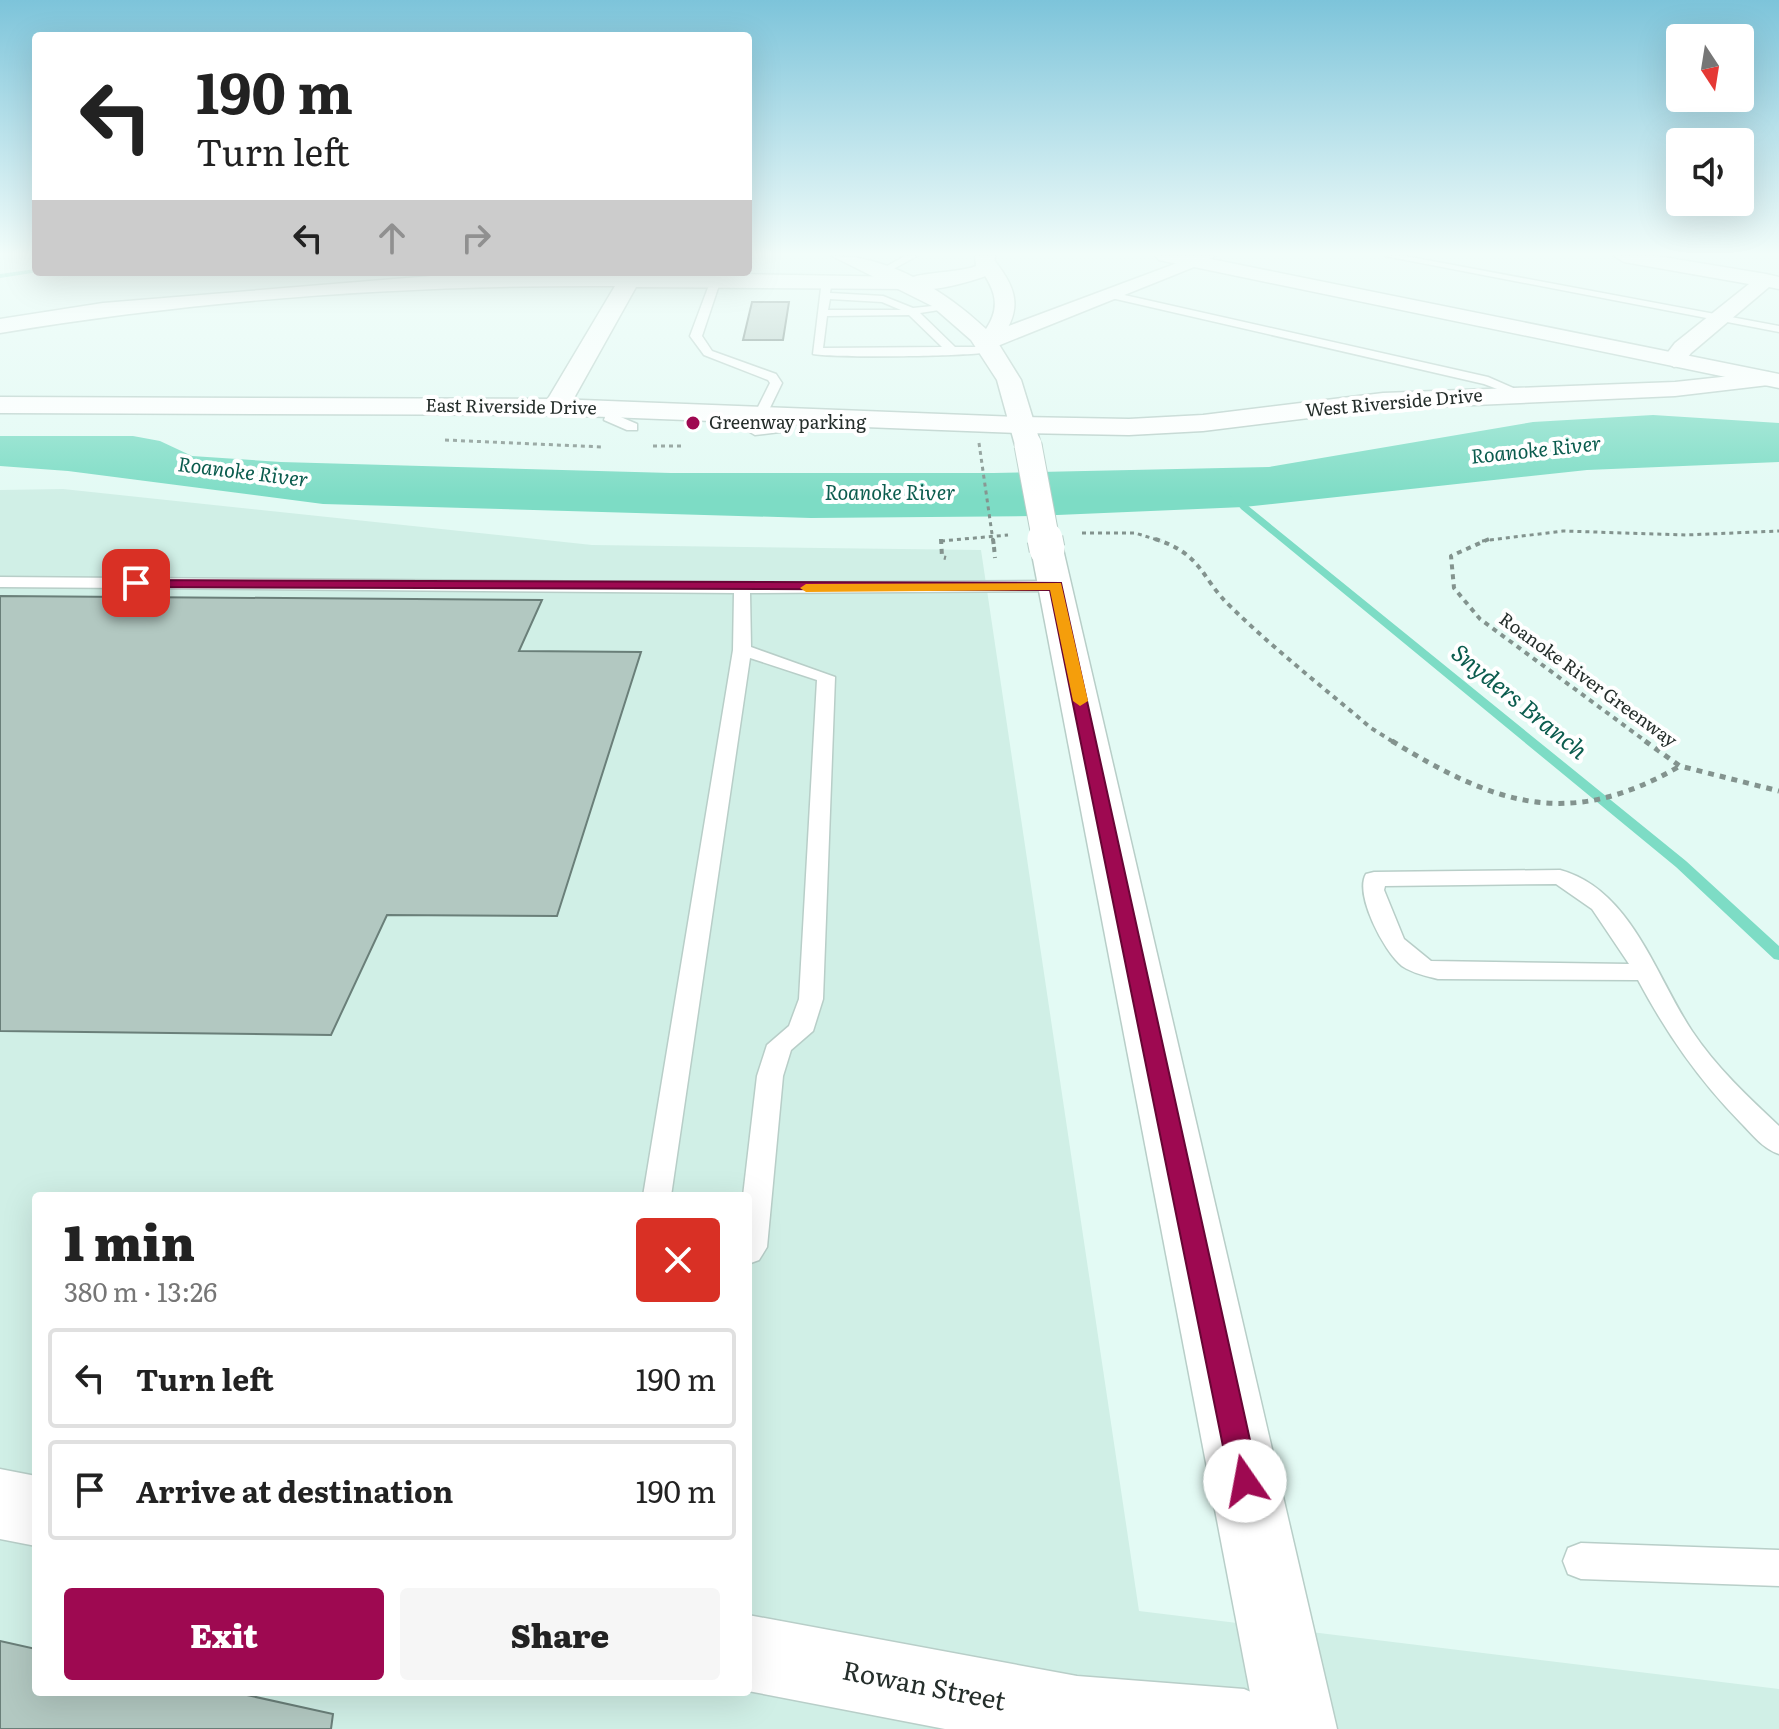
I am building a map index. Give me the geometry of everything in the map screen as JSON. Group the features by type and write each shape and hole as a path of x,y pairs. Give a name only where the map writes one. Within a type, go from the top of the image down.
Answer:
{"street":[{"path":"556,407 596,337"},
{"path":"980,337 990,346 1011,385 1062,541 1056,586 1297,1729"},
{"path":"990,346 996,337"},
{"path":"990,346 1012,337"},
{"path":"1564,337 1773,380"},
{"path":"1674,360 1699,337"},
{"name":"West Riverside Drive","path":"1025,435 1203,423 1383,401 1675,389 1773,380"},
{"name":"East Riverside Drive","path":"0,405 613,408 758,422 788,414 1025,435"},
{"path":"0,1504 32,1510"},
{"name":"Rowan Street","path":"752,1654 1077,1715 1244,1729"}],"lane":[{"path":"696,337 708,353 772,377 776,383 758,422"},
{"path":"819,337 817,352 952,351 990,346"},
{"path":"938,337 952,351"},
{"path":"1294,337 1488,381 1521,394"},
{"path":"613,408 609,417 632,427"},
{"path":"0,582 742,588 1056,586"},
{"path":"658,1192 742,650 742,588"},
{"path":"742,650 826,677 811,999 800,1031 780,1045 770,1076 752,1247"},
{"path":"1645,972 1438,971 1417,967 1400,955 1373,890 1374,879 1560,877 1577,883 1596,897 1645,972 1683,1038 1739,1105 1779,1143"},
{"path":"1581,1561 1779,1568"}],"path":[{"path":"979,443 996,559 984,559"},
{"name":"Roanoke River Greenway","path":"1062,541 1135,533 1170,544 1202,567 1228,605 1371,728 1453,778 1506,798 1558,804 1592,801 1640,789 1680,766 1480,619 1454,588 1451,556 1477,540 1521,533 1690,535 1779,531"},
{"path":"957,558 942,557 941,539 1017,534"},
{"path":"1680,766 1779,791"}],"shaded area":[{"path":"63,489 592,545 981,550 1139,1611 1779,1689 1779,1729 0,1729 0,490"}],"water":[{"name":"Roanoke River","path":"1653,415 1779,423 1779,462 1587,470 1244,507 1034,516 811,518 323,504 68,471 0,466 0,436 133,436 160,441 192,456 281,462 671,473 994,473 1269,467 1533,422"}],"building":[{"path":"744,337 784,337 783,340 743,340"},
{"path":"0,596 542,600 519,651 641,652 557,916 387,915 331,1035 0,1031"},
{"path":"0,1641 32,1648 32,1696 251,1696 333,1714 331,1729 0,1729"}],"waterway":[{"name":"Snyders Branch","path":"1234,494 1244,507 1681,864 1779,955"}],"slow traffic":[{"path":"806,588 1056,586 1080,701"}],"place":[{"name":"Greenway parking","path":"693,423"}],"route":[{"path":"136,583 742,588 1056,586 1245,1481"}]}
